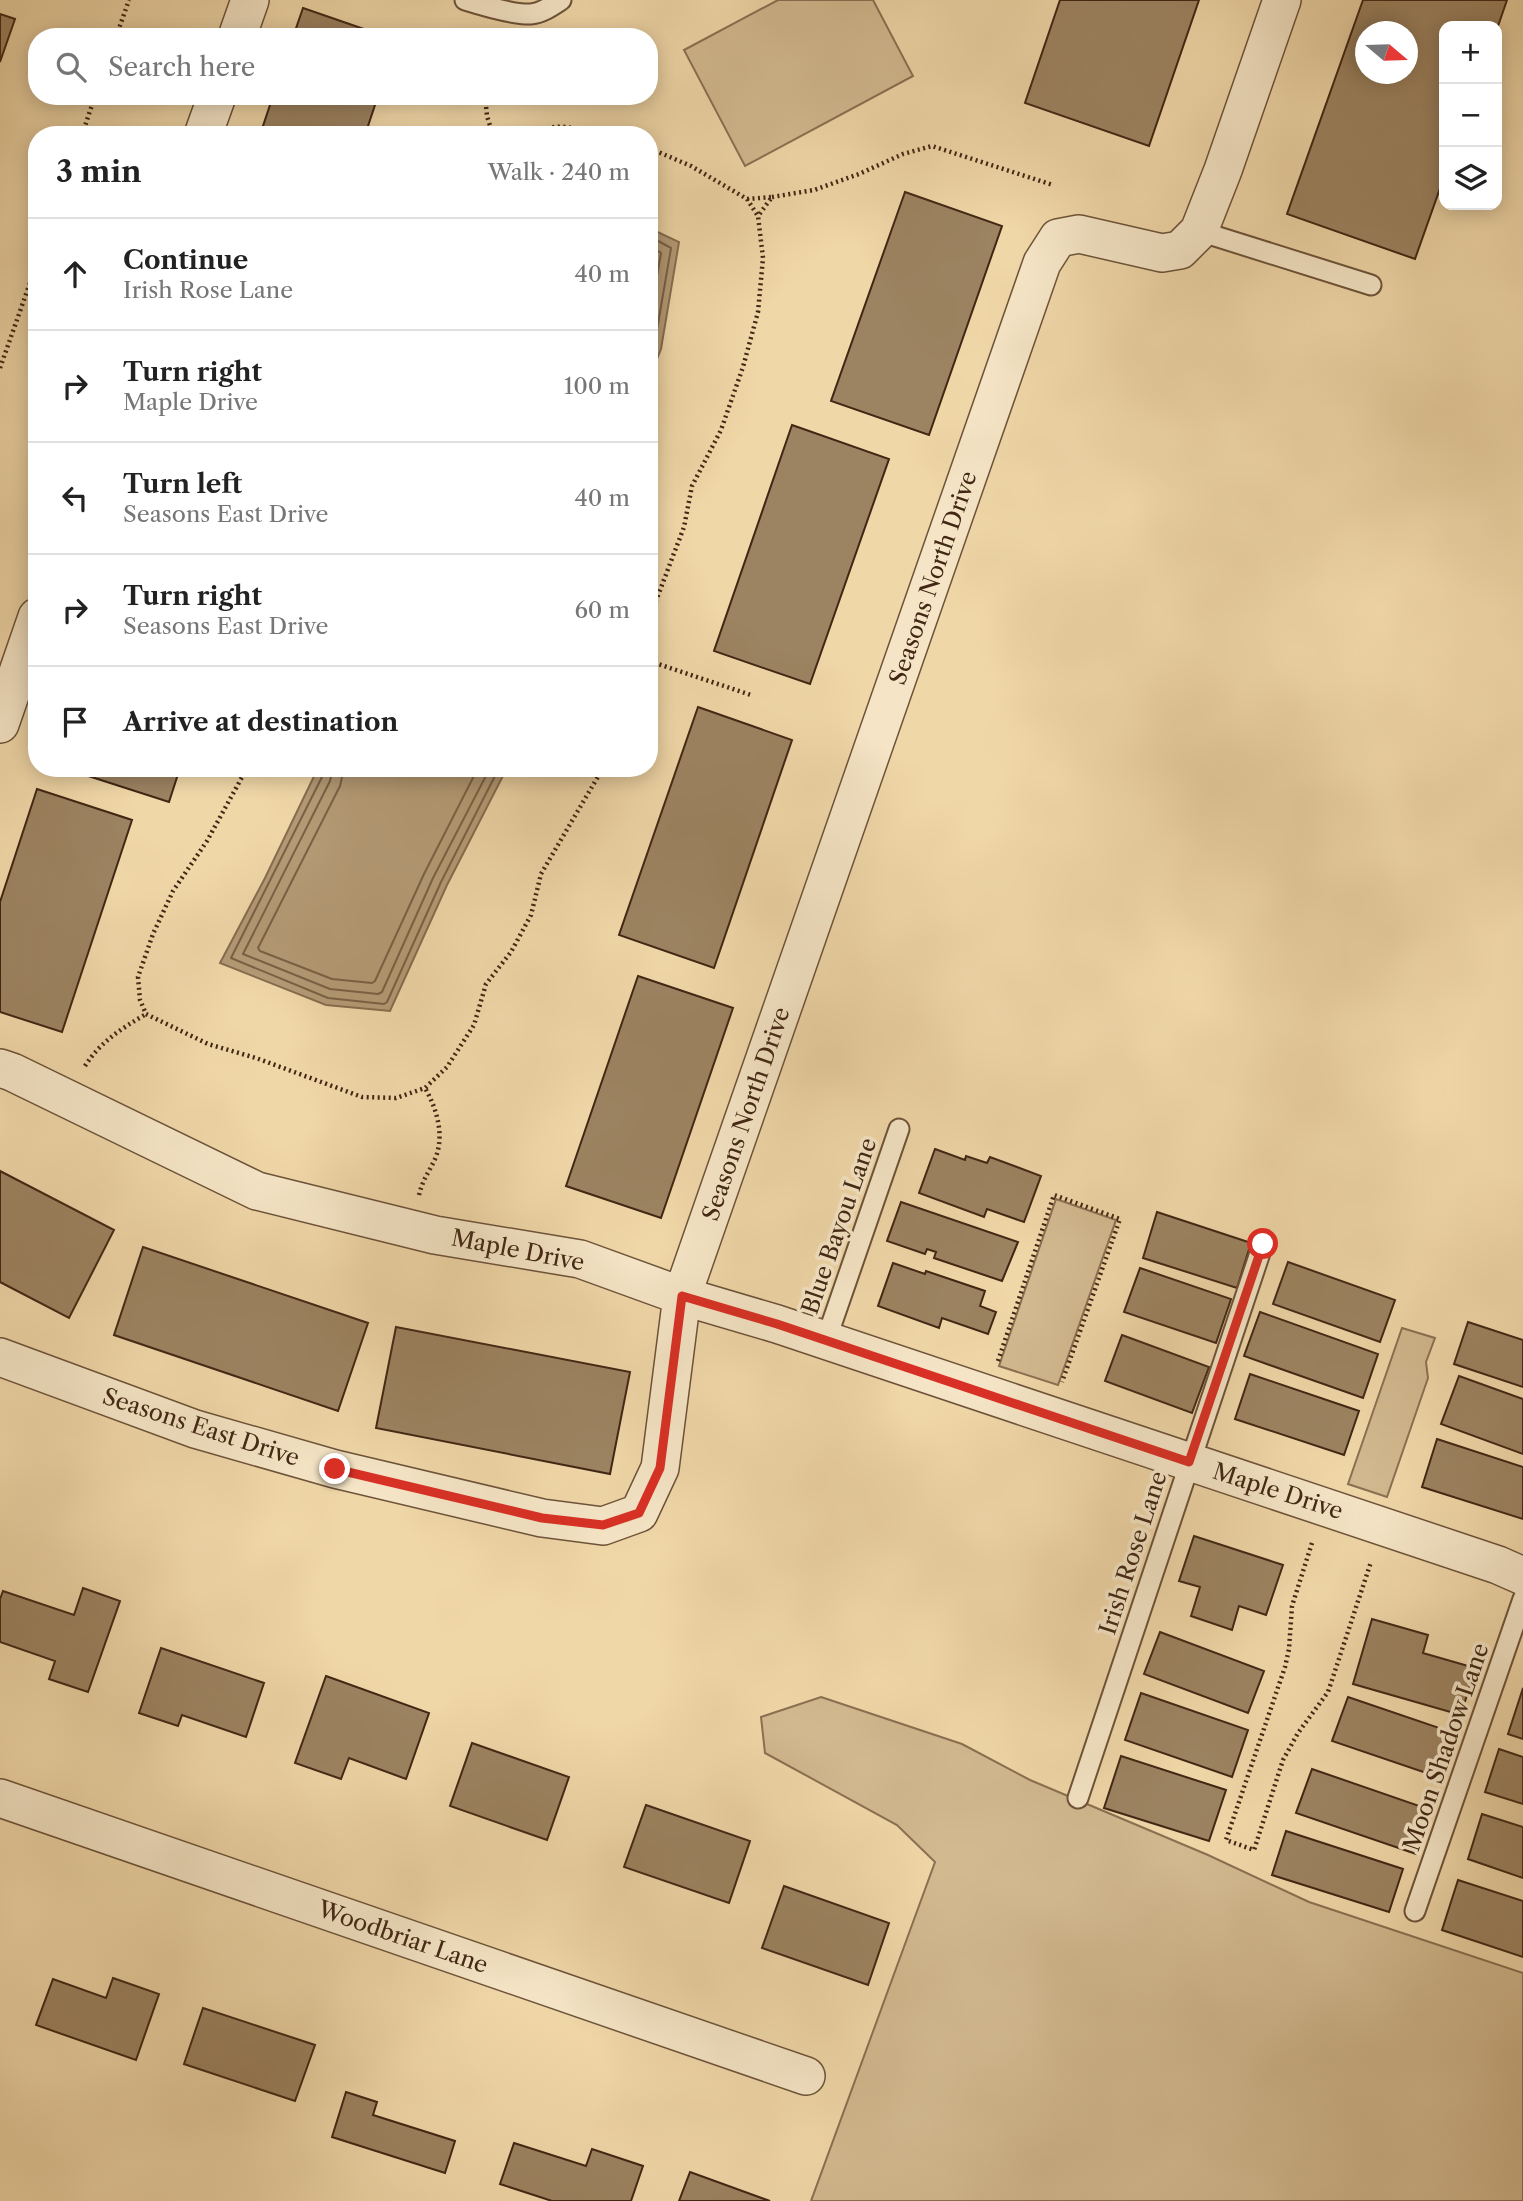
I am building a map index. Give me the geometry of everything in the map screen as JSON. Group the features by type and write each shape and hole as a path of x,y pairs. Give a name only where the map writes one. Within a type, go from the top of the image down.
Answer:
{"street":[{"path":"240,28 250,0"},
{"path":"1199,231 1282,0"},
{"path":"206,126 214,105"},
{"name":"Seasons North Drive","path":"682,1296 1042,263 1058,238 1079,234 1161,253 1180,250 1199,231"},
{"path":"0,724 28,643"},
{"name":"Maple Drive","path":"0,1068 257,1191 435,1235 580,1259 682,1296 826,1340 1498,1564 1523,1576"},
{"name":"Seasons East Drive","path":"0,1357 195,1429 335,1469 542,1518 603,1525 639,1513 660,1468 682,1296"},
{"name":"Woodbriar Lane","path":"0,1798 806,2076"}],"lane":[{"path":"465,0 530,14 561,0"},
{"path":"1199,231 1371,285"},
{"name":"Blue Bayou Lane","path":"826,1340 899,1129"},
{"name":"Irish Rose Lane","path":"1078,1798 1263,1244"},
{"name":"Moon Shadow Lane","path":"1415,1911 1523,1599"}],"path":[{"path":"119,28 129,0"},
{"path":"85,126 92,105"},
{"path":"486,105 491,126"},
{"path":"747,199 814,190 932,145 1052,186"},
{"path":"658,152 691,166 747,199 758,216 763,258 758,312 743,367 721,430 692,486 684,527 658,595"},
{"path":"758,216 772,197"},
{"path":"0,368 28,289"},
{"path":"658,664 751,695"},
{"path":"242,777 207,841 173,891 153,934 138,977 140,1000 146,1014 208,1044 256,1058 362,1097 396,1098 425,1088 447,1067 474,1025 486,984 511,951 531,915 541,874 598,777"},
{"path":"81,1073 95,1050 113,1033 146,1014"},
{"path":"417,1202 424,1176 435,1158 439,1137 435,1106 425,1088"},
{"path":"996,1368 1054,1195 1120,1219 1059,1390"},
{"path":"1312,1543 1292,1606 1285,1667 1226,1840 1254,1850 1283,1759 1328,1692 1371,1561"}],"shaded area":[{"path":"778,0 873,0 913,76 745,166 684,50"},
{"path":"1056,1199 1116,1220 1058,1385 999,1366"},
{"path":"1402,1328 1435,1338 1426,1362 1428,1378 1387,1497 1348,1484"},
{"path":"821,1697 962,1744 1030,1780 1208,1855 1309,1902 1523,1973 1523,2201 811,2201 935,1862 897,1825 765,1753 761,1717"}],"water":[{"path":"658,232 679,242 658,356"},
{"path":"314,777 502,777 447,885 390,1011 326,1005 220,963"}],"building":[{"path":"1060,0 1199,0 1149,146 1025,103"},
{"path":"1363,0 1507,0 1500,21 1439,21 1439,191 1415,259 1287,214 1355,23 1355,84 1418,84 1418,21 1356,21"},
{"path":"303,8 361,28 296,28"},
{"path":"0,14 15,19 0,62"},
{"path":"270,105 375,105 368,126 263,126"},
{"path":"905,192 1002,226 929,435 831,401"},
{"path":"792,425 889,459 810,684 714,651"},
{"path":"698,707 792,740 714,968 619,935"},
{"path":"92,777 177,777 169,802"},
{"path":"37,789 132,820 62,1032 0,1012 0,902"},
{"path":"638,976 733,1008 661,1218 566,1186"},
{"path":"935,1149 965,1160 966,1156 987,1163 990,1157 1041,1176 1024,1222 987,1209 984,1217 919,1193"},
{"path":"0,1171 114,1230 69,1318 0,1282"},
{"path":"901,1202 1018,1242 1002,1281 934,1258 936,1252 927,1249 925,1254 887,1241"},
{"path":"1157,1212 1251,1243 1237,1288 1143,1258"},
{"path":"143,1247 368,1323 338,1411 114,1335"},
{"path":"1288,1262 1395,1300 1380,1342 1273,1304"},
{"path":"893,1263 985,1291 980,1306 996,1312 988,1334 942,1318 939,1328 878,1306"},
{"path":"1140,1268 1231,1299 1216,1343 1124,1312"},
{"path":"1260,1312 1378,1354 1363,1398 1244,1356"},
{"path":"1468,1322 1523,1340 1523,1387 1454,1364"},
{"path":"396,1327 630,1372 610,1474 376,1428"},
{"path":"1122,1335 1209,1367 1192,1413 1105,1381"},
{"path":"1250,1374 1359,1411 1344,1455 1235,1419"},
{"path":"1459,1376 1523,1399 1523,1454 1441,1424"},
{"path":"1437,1439 1523,1467 1523,1519 1422,1487"},
{"path":"1194,1536 1283,1565 1266,1615 1239,1606 1232,1630 1191,1616 1200,1587 1179,1581"},
{"path":"83,1588 120,1601 88,1692 49,1679 55,1661 0,1642 0,1599 3,1591 74,1615"},
{"path":"1372,1619 1428,1635 1423,1653 1475,1668 1461,1715 1353,1684"},
{"path":"1160,1632 1264,1671 1248,1713 1144,1674"},
{"path":"161,1648 264,1683 246,1737 182,1715 178,1726 139,1713"},
{"path":"326,1676 429,1713 406,1779 349,1758 341,1779 295,1763"},
{"path":"1523,1688 1523,1739 1508,1734"},
{"path":"1141,1693 1248,1730 1232,1777 1125,1740"},
{"path":"1348,1697 1457,1734 1441,1778 1332,1741"},
{"path":"472,1743 569,1777 547,1840 450,1806"},
{"path":"1499,1749 1523,1757 1523,1804 1485,1792"},
{"path":"1121,1756 1226,1790 1209,1841 1104,1808"},
{"path":"1312,1769 1431,1810 1416,1854 1296,1813"},
{"path":"646,1805 750,1841 729,1903 624,1867"},
{"path":"1482,1814 1523,1827 1523,1878 1468,1859"},
{"path":"1286,1831 1403,1869 1389,1912 1272,1875"},
{"path":"1458,1880 1523,1901 1523,1957 1442,1930"},
{"path":"784,1886 889,1923 868,1985 762,1948"},
{"path":"113,1978 159,1994 136,2060 36,2025 53,1979 106,1998"},
{"path":"203,2008 315,2045 295,2101 184,2064"},
{"path":"346,2092 377,2102 373,2115 455,2141 445,2173 332,2137"},
{"path":"514,2143 586,2166 592,2149 643,2166 631,2201 552,2201 500,2184"},
{"path":"690,2172 770,2201 679,2201"}],"route":[{"path":"335,1469 542,1518 603,1525 639,1513 660,1468 682,1296 777,1324 1189,1462 1263,1244"}]}
